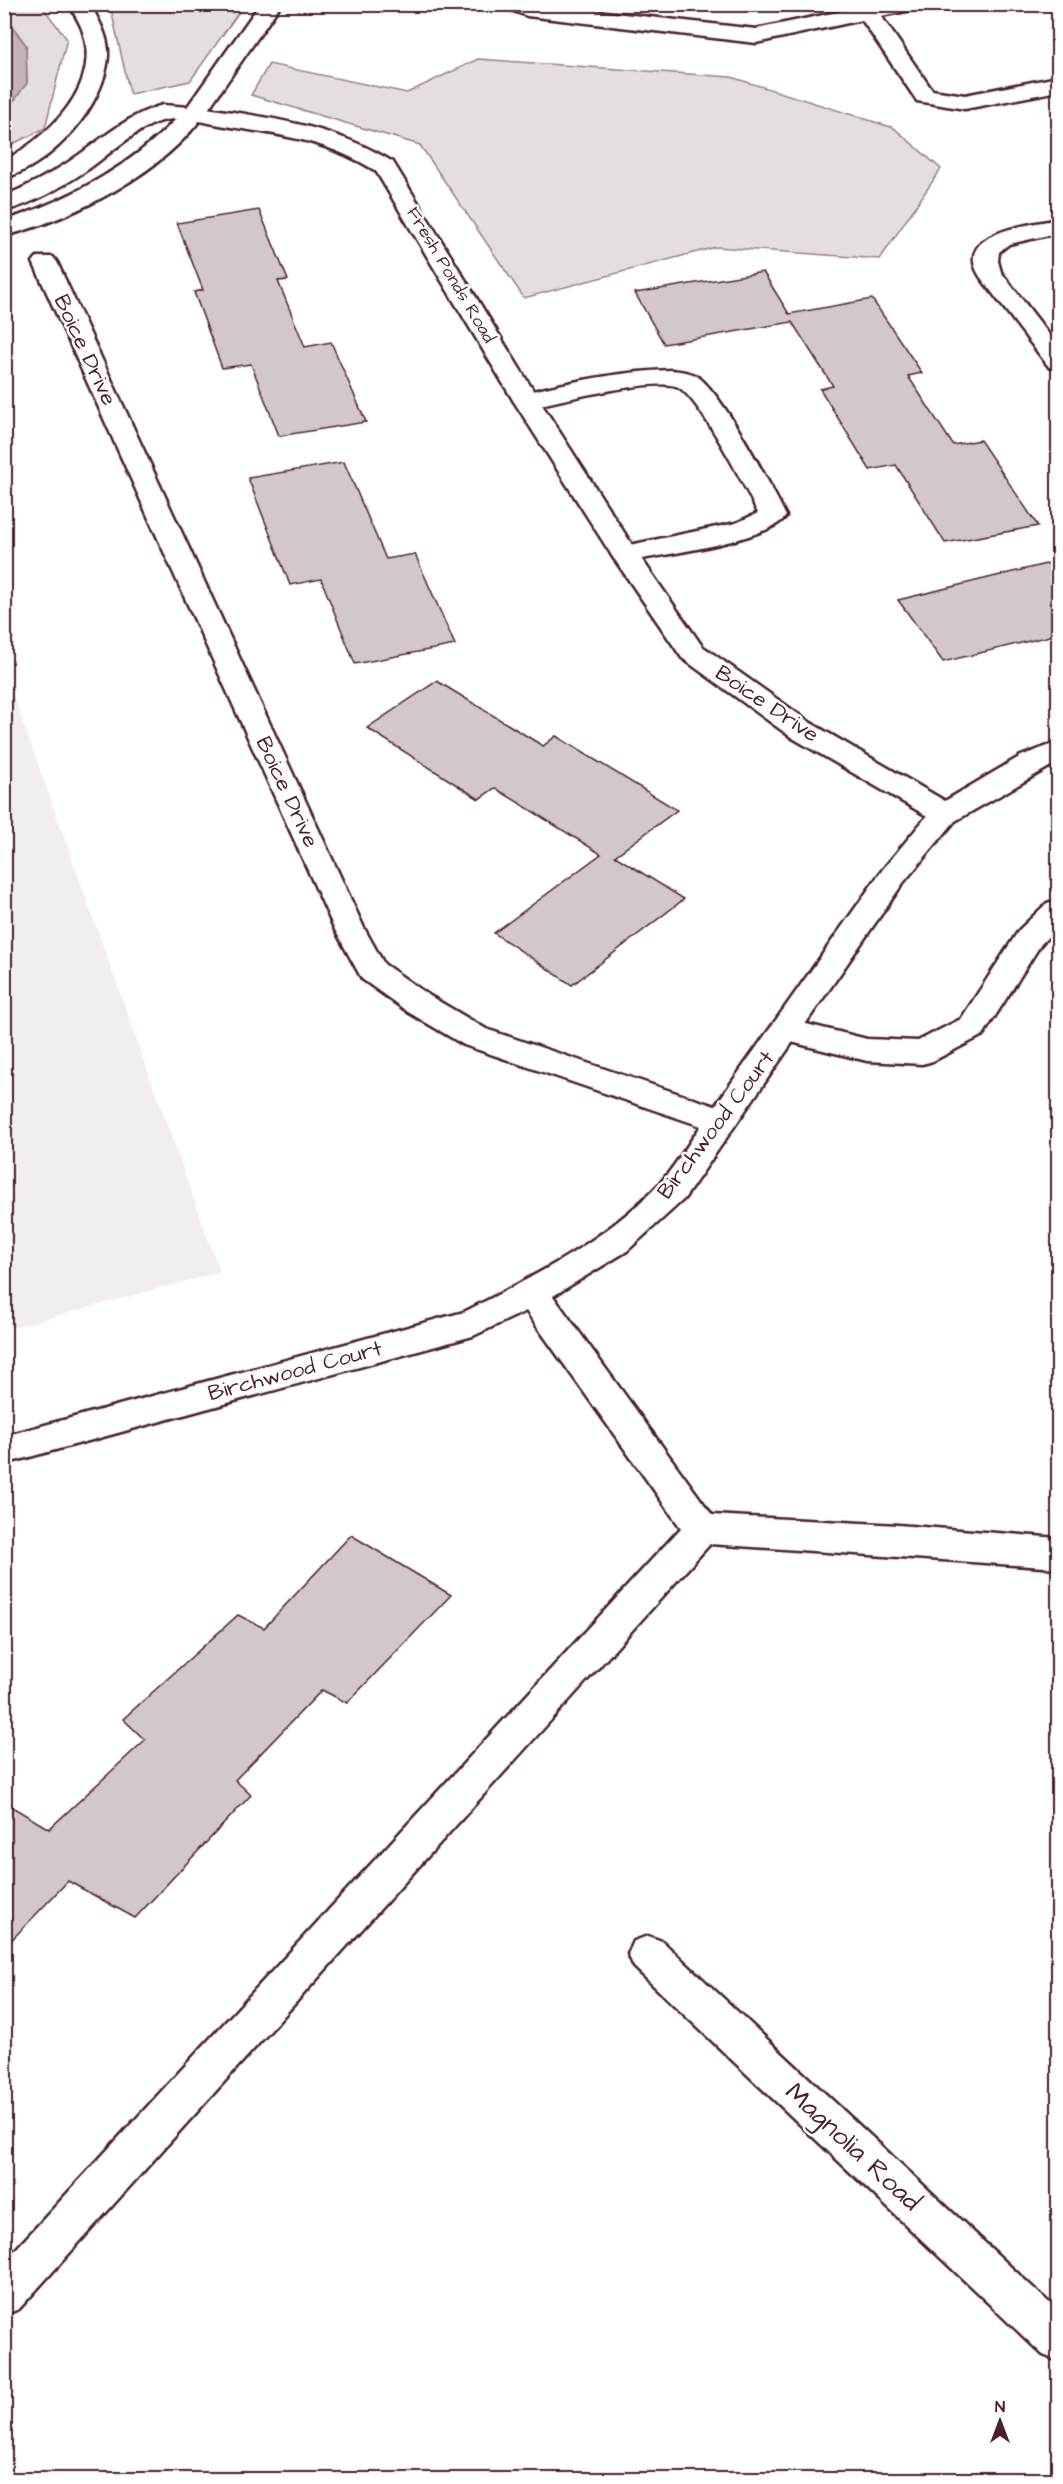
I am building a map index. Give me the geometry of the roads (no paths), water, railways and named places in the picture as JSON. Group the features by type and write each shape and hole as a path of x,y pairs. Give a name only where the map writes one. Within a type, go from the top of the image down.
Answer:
{"main road":[{"path":"4,171 56,135 74,116 94,83 99,49 96,32 79,4"},
{"path":"4,229 64,206 111,182 165,144 194,113 272,4"},
{"path":"516,4 527,10 756,36 862,11 909,4"},
{"path":"862,11 925,96 965,102 1059,84"},
{"name":"Fresh Ponds Road","path":"4,204 36,191 75,168 146,117 163,112 194,113 315,136 360,151 385,167 526,400 624,554"},
{"path":"1059,226 1001,239 988,249 986,261 989,273 1059,362"},
{"name":"Boice Drive","path":"45,262 349,928 373,970 419,1004 475,1036 722,1121"},
{"path":"526,400 662,376 688,381 712,410 761,490 773,516 744,530 624,554"},
{"name":"Boice Drive","path":"624,554 692,652 801,730 945,814"},
{"name":"Birchwood Court","path":"4,1450 473,1323 532,1293 615,1242 673,1190 893,876 945,814 1031,763 1059,751"},
{"path":"786,1030 867,1050 922,1053 972,1027 1030,937 1059,910"},
{"path":"532,1293 702,1529"},
{"path":"702,1529 898,1540 1059,1553"},
{"path":"8,2283 702,1529"},
{"name":"Magnolia Road","path":"648,1954 1059,2340"}]}
